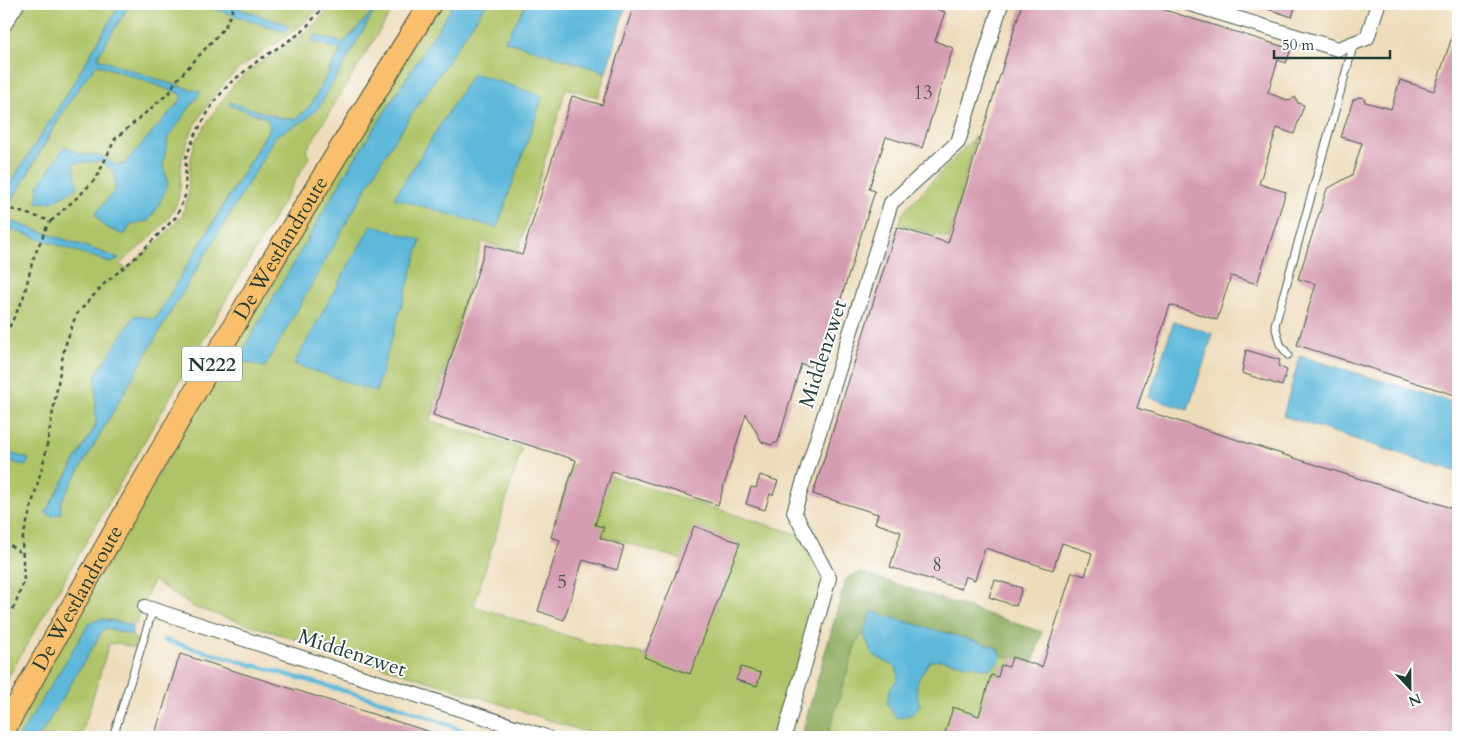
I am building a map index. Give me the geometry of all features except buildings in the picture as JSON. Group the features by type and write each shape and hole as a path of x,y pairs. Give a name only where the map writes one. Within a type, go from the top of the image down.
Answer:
{"main road":[{"name":"De Westlandroute","path":"4,698 182,386 302,184 413,4"},
{"name":"De Westlandroute","path":"4,730 197,389 316,189 430,4"}],"street":[{"path":"4,25 17,4"},
{"name":"Middenzwet","path":"784,737 829,578 794,512 891,204 958,142 1001,4"},
{"path":"1190,4 1338,49 1367,38 1378,4"},
{"name":"Middenzwet","path":"149,608 546,737"}],"lane":[{"path":"1288,355 1280,344 1274,325 1354,43"},
{"path":"113,737 149,608"}],"path":[{"path":"4,338 23,299 33,259 48,224 97,178 115,140 170,92 175,82 225,27 234,4"},
{"path":"4,623 15,605 24,581 22,541 45,456 64,349 76,315 104,284 135,258 176,217 184,196 186,157 195,135 214,102 229,84 258,60 302,32 326,4"},
{"path":"4,208 52,221"},
{"path":"4,540 23,555"}],"green space":[{"path":"22,4 120,4 73,84 15,176 4,198 4,33"},
{"path":"130,4 199,4 285,32 247,11 225,4 321,4 298,28 256,56 230,77 213,97 188,140 182,159 178,199 173,211 148,240 119,265 127,268 161,239 182,216 188,196 190,163 195,141 235,83 255,66 303,35 323,16 332,4 396,4 306,151 309,157 4,684 4,590 8,591 11,584 4,581 4,459 26,466 29,459 4,451 4,227 112,263 119,258 4,219 4,213 75,91 96,64 181,94 181,100 124,164 115,165 102,156 80,154 65,146 58,158 72,163 101,161 115,172 115,190 96,214 105,227 125,235 131,224 147,221 168,184 163,165 168,138 200,92 99,59 99,54","holes":["374,10 343,68 304,121 275,135 61,502 45,513 96,425 96,375 155,319 270,127 268,119 230,105 230,103 281,118 296,119 311,105 341,49 313,41 343,43"]},
{"path":"436,4 454,4 350,166 238,360 388,150 486,4 526,4 505,41 606,72 598,97 566,88 518,252 482,242 430,421 522,448 474,606 599,646 639,653 688,671 724,576 674,557 555,522 573,464 803,536 825,577 779,737 600,737 193,607 153,580 136,624 132,625 102,619 90,622 19,737 4,737"},
{"path":"976,136 949,239 899,224 903,212"},
{"path":"860,572 1042,632 1033,663 1001,655 996,647 872,612 864,634 857,640 827,737 801,737 846,579"},
{"path":"107,628 132,635 136,639 134,648 118,643 109,644 81,737 39,737 103,630"},
{"path":"864,634 872,654 897,668 898,679 890,689 916,694 917,681 930,661 943,660 987,669 1001,655 1033,663 1010,737 827,737 857,640"}],"water":[{"path":"120,4 130,4 99,54 99,59 168,83 201,92 168,138 163,165 168,184 158,207 148,221 131,224 124,235 105,227 95,214 115,190 115,172 101,161 73,163 78,187 52,202 37,203 38,186 65,146 80,154 102,156 115,165 124,164 181,100 181,94 97,64 71,99 4,213 4,198 15,176 73,84"},
{"path":"199,4 225,4 289,25 285,32"},
{"path":"454,4 486,4 388,150 265,367 237,360 350,166"},
{"path":"526,4 626,4 606,72 505,41"},
{"path":"376,8 319,107 304,121 275,136 61,502 61,513 53,516 45,513 96,425 96,375 135,315 155,319 270,128 267,118 229,105 230,102 281,118 296,119 311,105 341,50 312,41 315,35 344,43"},
{"path":"473,73 543,96 497,228 394,198"},
{"path":"4,219 119,258 112,263 4,227"},
{"path":"371,225 421,240 376,392 294,364"},
{"path":"1174,321 1213,334 1188,410 1149,397"},
{"path":"1300,356 1458,404 1458,472 1283,416"},
{"path":"4,451 29,459 26,466 4,459"},
{"path":"872,612 996,647 1002,656 994,667 987,669 943,660 930,661 917,686 920,705 911,715 896,718 887,703 890,689 898,679 897,668 872,654 864,634"},
{"path":"102,619 132,625 132,635 107,628 103,630 39,737 19,737 90,622"}],"waterway":[{"path":"164,640 395,705 481,737"}]}
